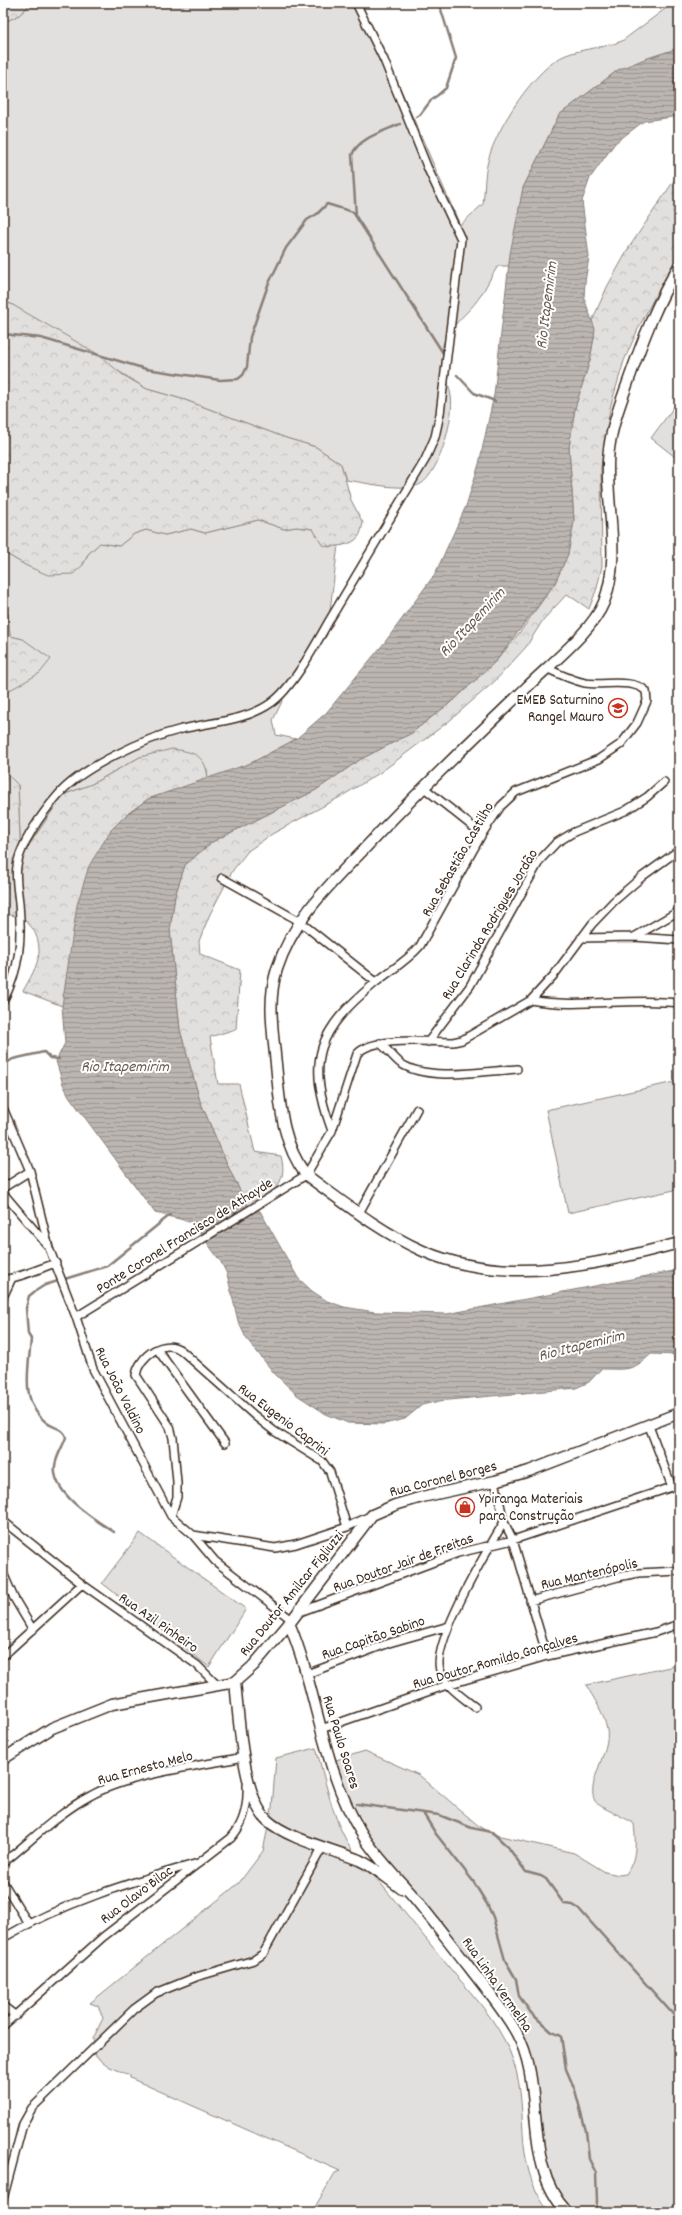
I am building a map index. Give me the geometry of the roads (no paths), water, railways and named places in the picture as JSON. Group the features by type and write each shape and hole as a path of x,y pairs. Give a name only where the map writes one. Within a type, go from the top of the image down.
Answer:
{"street":[{"path":"3,1001 15,973 20,946 21,927 17,867 31,835 58,795 80,776 125,750 180,729 240,717 259,710 272,703 282,693 313,648 425,460 435,437 442,399 460,239 428,169 384,60 356,3"},
{"path":"679,266 665,288 644,336 614,423 609,449 608,474 613,550 609,581 604,602 586,629 423,787 299,921 276,971 271,1016 284,1130 297,1163 306,1174 359,1213 391,1234 423,1251 452,1261 516,1271 571,1268 679,1243"},
{"name":"Rua Sebastião Castilho","path":"332,1131 322,1102 318,1076 321,1049 328,1033 343,1013 376,982 408,960 420,946 482,834 501,806 516,792 599,759 621,744 637,723 648,701 646,690 636,685 584,682 565,677 546,668"},
{"name":"Rua Clarinda Rodrigues Jordão","path":"428,1042 470,986 510,917 540,860 556,843 574,832 625,811 647,797 664,782"},
{"path":"423,787 482,834"},
{"path":"306,1174 332,1131 357,1054 367,1046 380,1043 453,1042 471,1037 531,1000 554,975 581,938 614,901 643,876 679,850"},
{"path":"222,878 299,921 376,982"},
{"path":"634,938 679,911"},
{"path":"581,938 679,940"},
{"path":"531,1000 560,1004 630,1000 679,1003"},
{"path":"380,1043 401,1063 426,1072 446,1073 517,1069"},
{"name":"Rua João Valdino","path":"3,1108 30,1171 49,1248 76,1317 93,1369 171,1516"},
{"path":"359,1213 417,1109"},
{"path":"3,1188 30,1171"},
{"name":"Ponte Coronel Francisco de Athayde","path":"76,1317 179,1252 262,1203 306,1174"},
{"name":"Rua João Valdino","path":"3,1193 49,1248"},
{"path":"3,1279 11,1280 30,1271 56,1263"},
{"path":"3,1297 11,1280"},
{"name":"Rua Eugenio Caprini","path":"157,1349 167,1344 177,1346 261,1421 322,1461 332,1478 347,1526"},
{"path":"225,1443 157,1349 138,1365 136,1375 170,1427 173,1438 176,1462 177,1498 171,1516 193,1535 204,1551 293,1619"},
{"name":"Rua Coronel Borges","path":"193,1535 252,1546 275,1548 296,1544 347,1526 395,1505 422,1497 496,1481 529,1471 649,1426 679,1413"},
{"path":"649,1426 675,1487"},
{"path":"496,1481 504,1522 513,1540 547,1656"},
{"name":"Rua Doutor Jair de Freitas","path":"293,1619 458,1554 513,1540 675,1487"},
{"name":"Rua Doutor Amilcar Figliuzzi","path":"3,1759 52,1728 112,1704 235,1682 253,1666 293,1619 372,1515"},
{"name":"Rua Azil Pinheiro","path":"3,1521 82,1584 197,1666 217,1686"},
{"path":"475,1707 447,1685 439,1669 438,1658 449,1626 490,1545 504,1522"},
{"name":"Rua Mantenópolis","path":"530,1601 618,1577 638,1573 679,1571"},
{"path":"3,1573 14,1598 33,1630"},
{"path":"3,1656 82,1584"},
{"name":"Rua Paulo Soares","path":"293,1619 306,1674 334,1775 362,1834 414,1897"},
{"name":"Rua Doutor Romildo Gonçalves","path":"321,1729 447,1685 547,1656 656,1632 679,1624"},
{"name":"Rua Capitão Sabino","path":"306,1674 389,1643 449,1626"},
{"name":"Rua Olavo Bilac","path":"3,2026 103,1937 202,1861 239,1830 244,1818 247,1803 235,1682"},
{"name":"Rua Olavo Bilac","path":"244,1761 254,1798 266,1819 274,1825 322,1848 360,1861 414,1897"},
{"name":"Rua Ernesto Melo","path":"3,1863 67,1811 102,1789 142,1778 244,1761"},
{"path":"3,2198 21,2131 32,2108 134,2009 156,1993 196,1977 254,1960 263,1954 322,1848"},
{"path":"3,1938 28,1923 99,1893 171,1869 202,1861"},
{"path":"3,1882 28,1923"},
{"name":"Rua Linha Vermelha","path":"414,1897 488,1992 516,2032 525,2053 530,2072 539,2149 549,2184 559,2204 567,2212"},
{"path":"3,2006 16,2016"}],"water":[{"name":"Rio Itapemirim","path":"679,48 679,116 644,121 615,143 590,178 582,201 589,257 584,298 595,329 590,360 575,408 569,448 574,521 568,554 555,583 496,661 455,699 410,734 361,759 316,790 212,842 185,865 175,896 170,930 180,1030 200,1101 231,1173 249,1208 260,1211 298,1278 312,1291 327,1301 344,1307 375,1312 447,1314 679,1270 679,1355 651,1354 634,1367 623,1369 601,1369 589,1382 576,1388 439,1401 422,1405 405,1419 384,1424 348,1423 326,1414 297,1395 274,1373 246,1338 238,1321 227,1274 221,1262 192,1222 155,1213 69,1096 63,1084 56,1061 65,1043 62,1006 77,905 89,866 111,830 126,815 148,799 251,763 296,739 326,713 385,642 435,574 466,506 479,464 494,395 510,254 523,188 559,115 618,70"}],"waterway":[{"path":"416,117 420,115 432,99 446,88 456,58 439,3"},
{"path":"356,216 352,155 355,149 366,140 380,132 400,124"},
{"path":"3,334 41,338 146,369 220,380 238,379 243,375 247,367 250,337 268,285 286,248 307,220 317,214 327,204 353,212 443,353"},
{"path":"457,375 474,393 495,401"},
{"path":"3,1065 13,1059 44,1052 50,1058 59,1059"},
{"path":"114,1532 85,1513 67,1495 60,1486 56,1476 56,1462 66,1437 61,1430 49,1425 38,1415 32,1405 28,1384 31,1339 28,1334 26,1308 29,1296 34,1292 45,1285 107,1266 170,1215"},
{"path":"357,1804 439,1815 472,1828 492,1832 508,1847 526,1872 546,1879 564,1904 573,1905 579,1909 679,2021"},
{"path":"423,1813 436,1834 473,1881 487,1904 493,1917 505,1960 516,1979 519,1996 531,2013 552,2032 561,2036 566,2069 575,2090 586,2131 589,2159 596,2173 597,2202 595,2212"}],"place":[{"name":"EMEB Saturnino Rangel Mauro","path":"618,708"},
{"name":"Ypiranga Materiais para Construção","path":"465,1507"}]}
